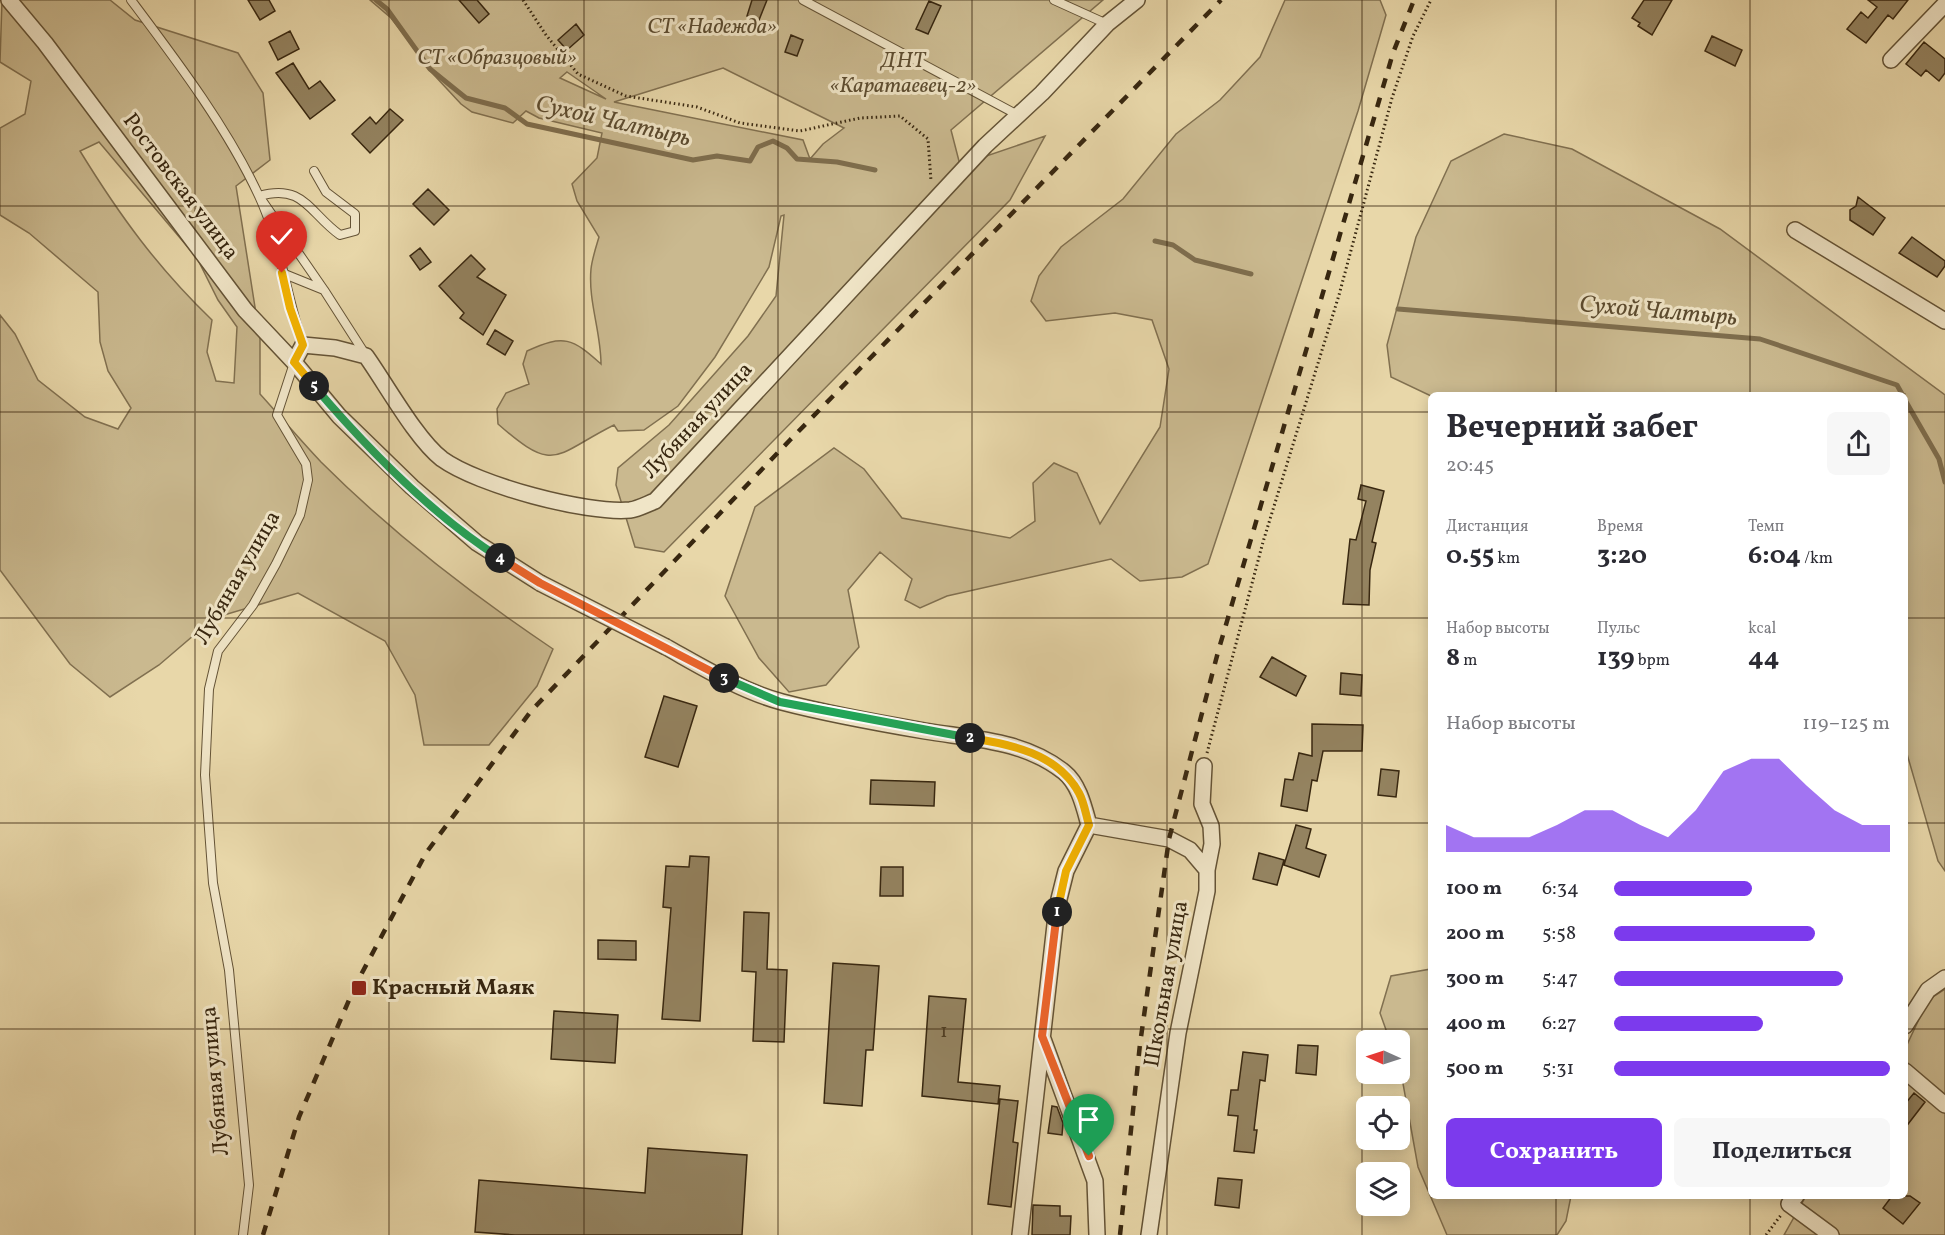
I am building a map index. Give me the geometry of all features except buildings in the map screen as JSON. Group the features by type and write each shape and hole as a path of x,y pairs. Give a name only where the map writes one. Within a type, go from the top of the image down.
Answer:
{"street":[{"name":"Ростовская улица","path":"9,0 45,44 244,310 294,362 339,416 412,487 477,543 540,583 719,675 780,702 923,731 1007,744 1041,757 1066,773 1080,794 1089,825"},
{"name":"Лубяная улица","path":"366,356 420,434 441,458 458,468 545,499 592,510 632,510 656,501 932,201 1016,114 1042,93 1107,24 1137,0"},
{"path":"1891,60 1945,4"},
{"path":"1795,230 1945,321"},
{"name":"Лубяная улица","path":"294,362 303,345"},
{"path":"303,345 335,348 366,356"},
{"name":"Школьная улица","path":"1149,1235 1178,1033 1207,891 1207,870 1212,844 1211,826 1202,804 1204,766"},
{"path":"1020,1235 1057,908 1066,871 1089,825 1169,839 1190,850 1207,870"},
{"path":"1908,1021 1928,990 1945,978"},
{"path":"1042,1036 1093,1173 1098,1205 1097,1235"},
{"path":"1908,1074 1945,1105"},
{"path":"1792,1200 1831,1235"}],"lane":[{"name":"Ростовская улица","path":"131,0 179,66 237,155 259,196 277,246 290,308 303,345"},
{"path":"803,0 1016,114"},
{"path":"1054,0 1107,24"},
{"path":"314,171 326,192 355,214 354,231 340,235 327,226 307,202 288,192 259,196 366,356"},
{"path":"282,273 324,290"},
{"name":"Лубяная улица","path":"243,1235 249,1185 229,970 213,883 205,775 209,689 218,651 253,605 300,514 308,480 306,464 277,415 294,362"}],"path":[{"path":"523,0 546,35 578,74 626,96 696,107 740,123 800,131 860,118 900,116 928,139 932,201"},
{"path":"1204,766 1263,542 1340,295 1392,98 1413,36 1431,0"},
{"path":"1766,1235 1792,1200"}],"green space":[{"path":"2,0 110,0 135,20 238,53 263,93 270,160 236,186 260,339 260,394 321,462 375,513 462,584 553,649 537,686 489,745 424,745 415,695 385,641 298,593 214,618 159,665 110,697 70,664 0,570 0,315 15,334 38,380 85,417 118,429 131,408 108,371 100,342 98,292 29,233 0,215 0,128 25,114 31,81 0,62","holes":["99,142 197,258 218,300 237,327 234,383 216,381 207,352 212,320 140,240 80,151"]},
{"path":"370,0 1103,0 951,130 960,165 1045,136 1010,200 664,552 635,547 616,485 618,468 669,425 748,336 776,296 784,215 781,216 769,267 715,357 678,406 644,430 618,431 614,425 555,455 544,455 532,450 498,424 497,409 506,393 529,384 523,364 527,351 550,342 567,341 575,344 601,364 591,281 592,261 599,237 577,201 572,184 597,158 602,133 539,118 526,111 513,123 472,112 461,104 421,61 416,50 391,18","holes":["723,68 844,128 823,144 810,159 803,140 614,102","567,72 606,99 560,78"]},
{"path":"1285,0 1380,0 1386,15 1358,111 1208,564 1182,577 1140,581 1111,559 947,596 920,608 905,600 912,579 880,552 848,590 859,647 826,685 789,692 759,658 725,596 755,507 834,448 864,469 902,518 1010,538 1035,521 1033,483 1054,463 1077,473 1100,524 1160,427 1169,369 1152,320 1115,313 1046,321 1031,301 1039,276 1061,247 1123,199 1176,134 1220,100 1260,57"},
{"path":"1504,134 1572,149 1720,229 1945,395 1945,871 1938,861 1908,757 1908,392 1428,392 1428,395 1391,377 1387,345 1416,237 1451,161"},
{"path":"1428,970 1428,1190 1418,1167 1410,1123 1410,1096 1405,1096 1403,1084 1410,1084 1410,1030 1386,1030 1380,1013 1391,976"},
{"path":"1945,989 1945,1235 1784,1235 1804,1199 1908,1199 1908,1043 1928,1000"},
{"path":"1432,1199 1570,1199 1566,1221 1557,1235 1447,1235"}],"waterway":[{"name":"Сухой Чалтырь","path":"376,0 387,9 430,69 466,98 505,108 527,124 693,160 717,156 750,161 758,147 773,141 787,148 797,159 837,162 875,170"},
{"name":"Сухой Чалтырь","path":"1155,241 1173,245 1195,260 1251,274"},
{"name":"Сухой Чалтырь","path":"1398,309 1760,339 1897,385 1901,392"},
{"name":"Сухой Чалтырь","path":"1908,405 1939,459 1945,482"}],"railway":[{"path":"263,1235 299,1117 355,986 426,853 531,711 790,440 1221,0"},
{"path":"1120,1235 1140,1044 1169,839 1218,652 1393,53 1414,0"}],"place":[{"name":"Красный Маяк","path":"359,988"}],"route":[{"path":"282,273 290,308 303,345 294,362 339,416 412,487 477,543 540,583 719,675 780,702 923,731 1007,744 1041,757 1066,773 1080,794 1089,825 1066,871 1057,908 1042,1036 1089,1156"}],"park label":[{"name":"СТ «Надежда»","path":"712,27"},
{"name":"СТ «Образцовый»","path":"497,58"},
{"name":"ДНТ «Каратаевец-2»","path":"903,74"}]}
